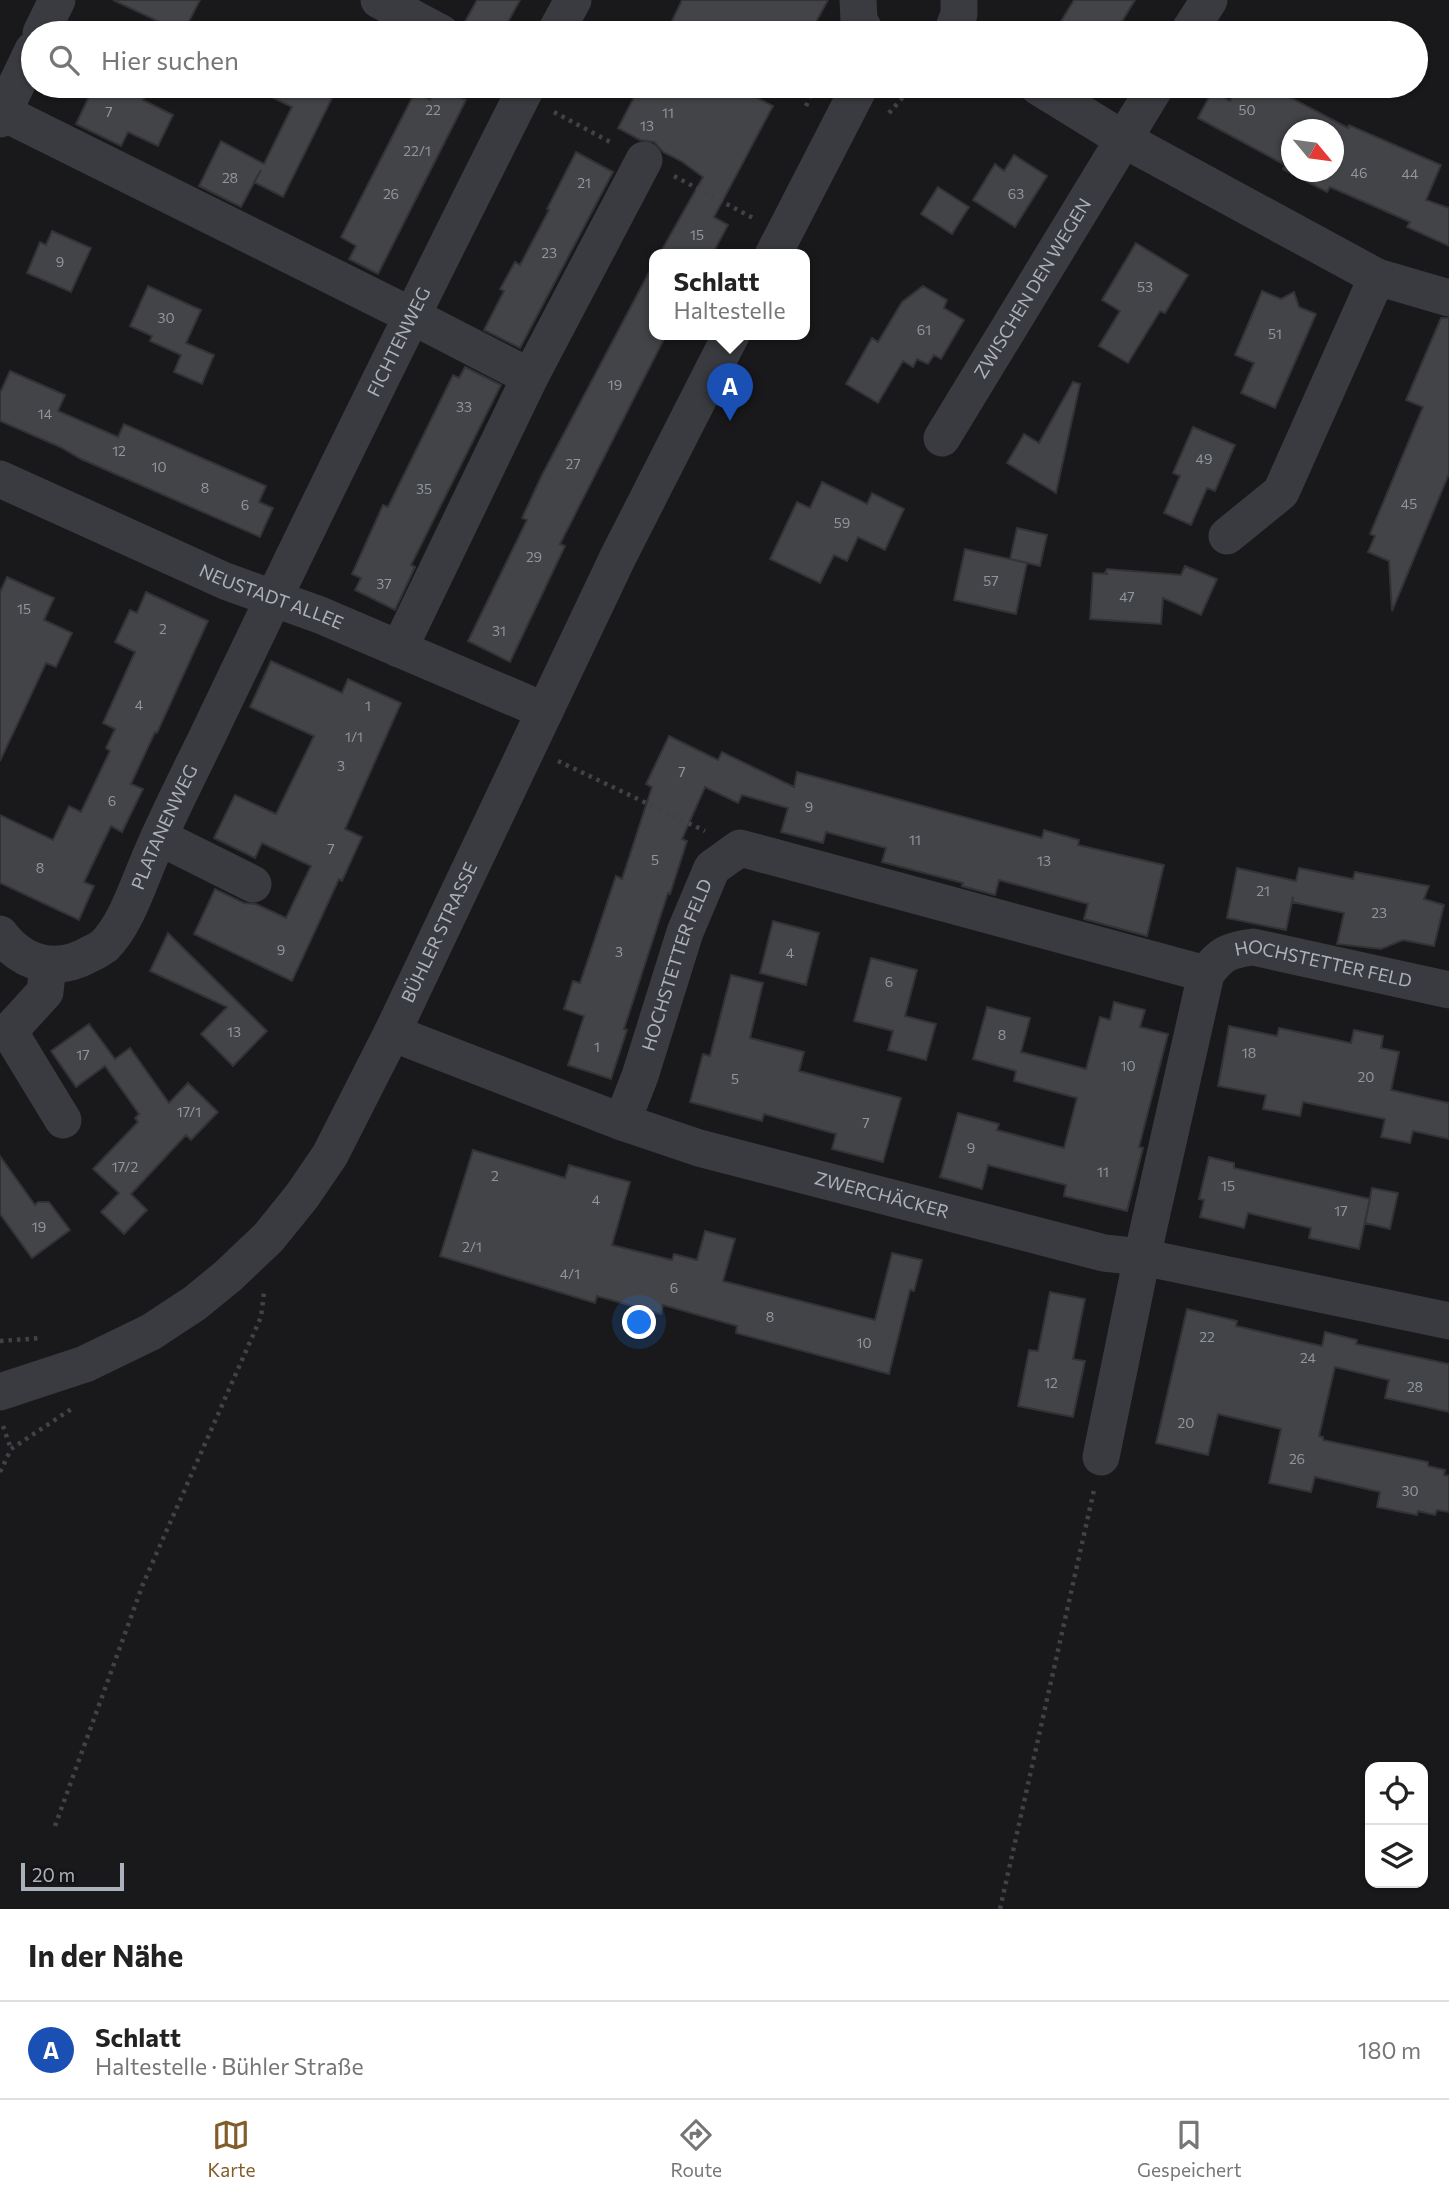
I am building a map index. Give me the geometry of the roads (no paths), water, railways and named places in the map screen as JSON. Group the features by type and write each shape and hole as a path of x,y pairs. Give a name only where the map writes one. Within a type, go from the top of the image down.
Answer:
{"street":[{"path":"47,21 57,0"},
{"path":"562,21 573,0"},
{"path":"858,0 860,21"},
{"path":"956,21 959,0"},
{"path":"1196,21 1209,0"},
{"path":"389,2 421,21"},
{"path":"21,74 1,114 530,377"},
{"name":"FICHTENWEG","path":"273,599 521,98"},
{"path":"775,249 854,98"},
{"path":"1056,98 1123,139 1377,277 1449,298"},
{"name":"ZWISCHEN DEN WEGEN","path":"942,438 1149,98"},
{"path":"399,649 530,377 644,160"},
{"path":"1227,536 1281,492 1377,277"},
{"name":"BÜHLER STRASSE","path":"0,1392 85,1364 151,1332 195,1303 246,1259 268,1238 302,1196 330,1155 392,1033 624,545 728,340"},
{"name":"NEUSTADT ALLEE","path":"0,479 225,581 320,615 545,711"},
{"name":"PLATANENWEG","path":"48,965 67,964 83,958 103,947 118,928 273,599"},
{"path":"159,837 253,884"},
{"name":"HOCHSTETTER FELD","path":"622,1122 640,1076 685,932 712,867 740,848 1206,974 1216,960 1234,949 1253,947 1449,990"},
{"path":"0,934 7,944 21,954 48,965 44,992 13,1027 15,1041 63,1120"},
{"path":"1101,1457 1142,1257 1206,974"},
{"path":"392,1033 622,1122"},
{"name":"ZWERCHÄCKER","path":"622,1122 712,1152 1104,1253 1142,1257 1449,1321"}],"place":[{"name":"Schlatt","path":"730,421"}]}
